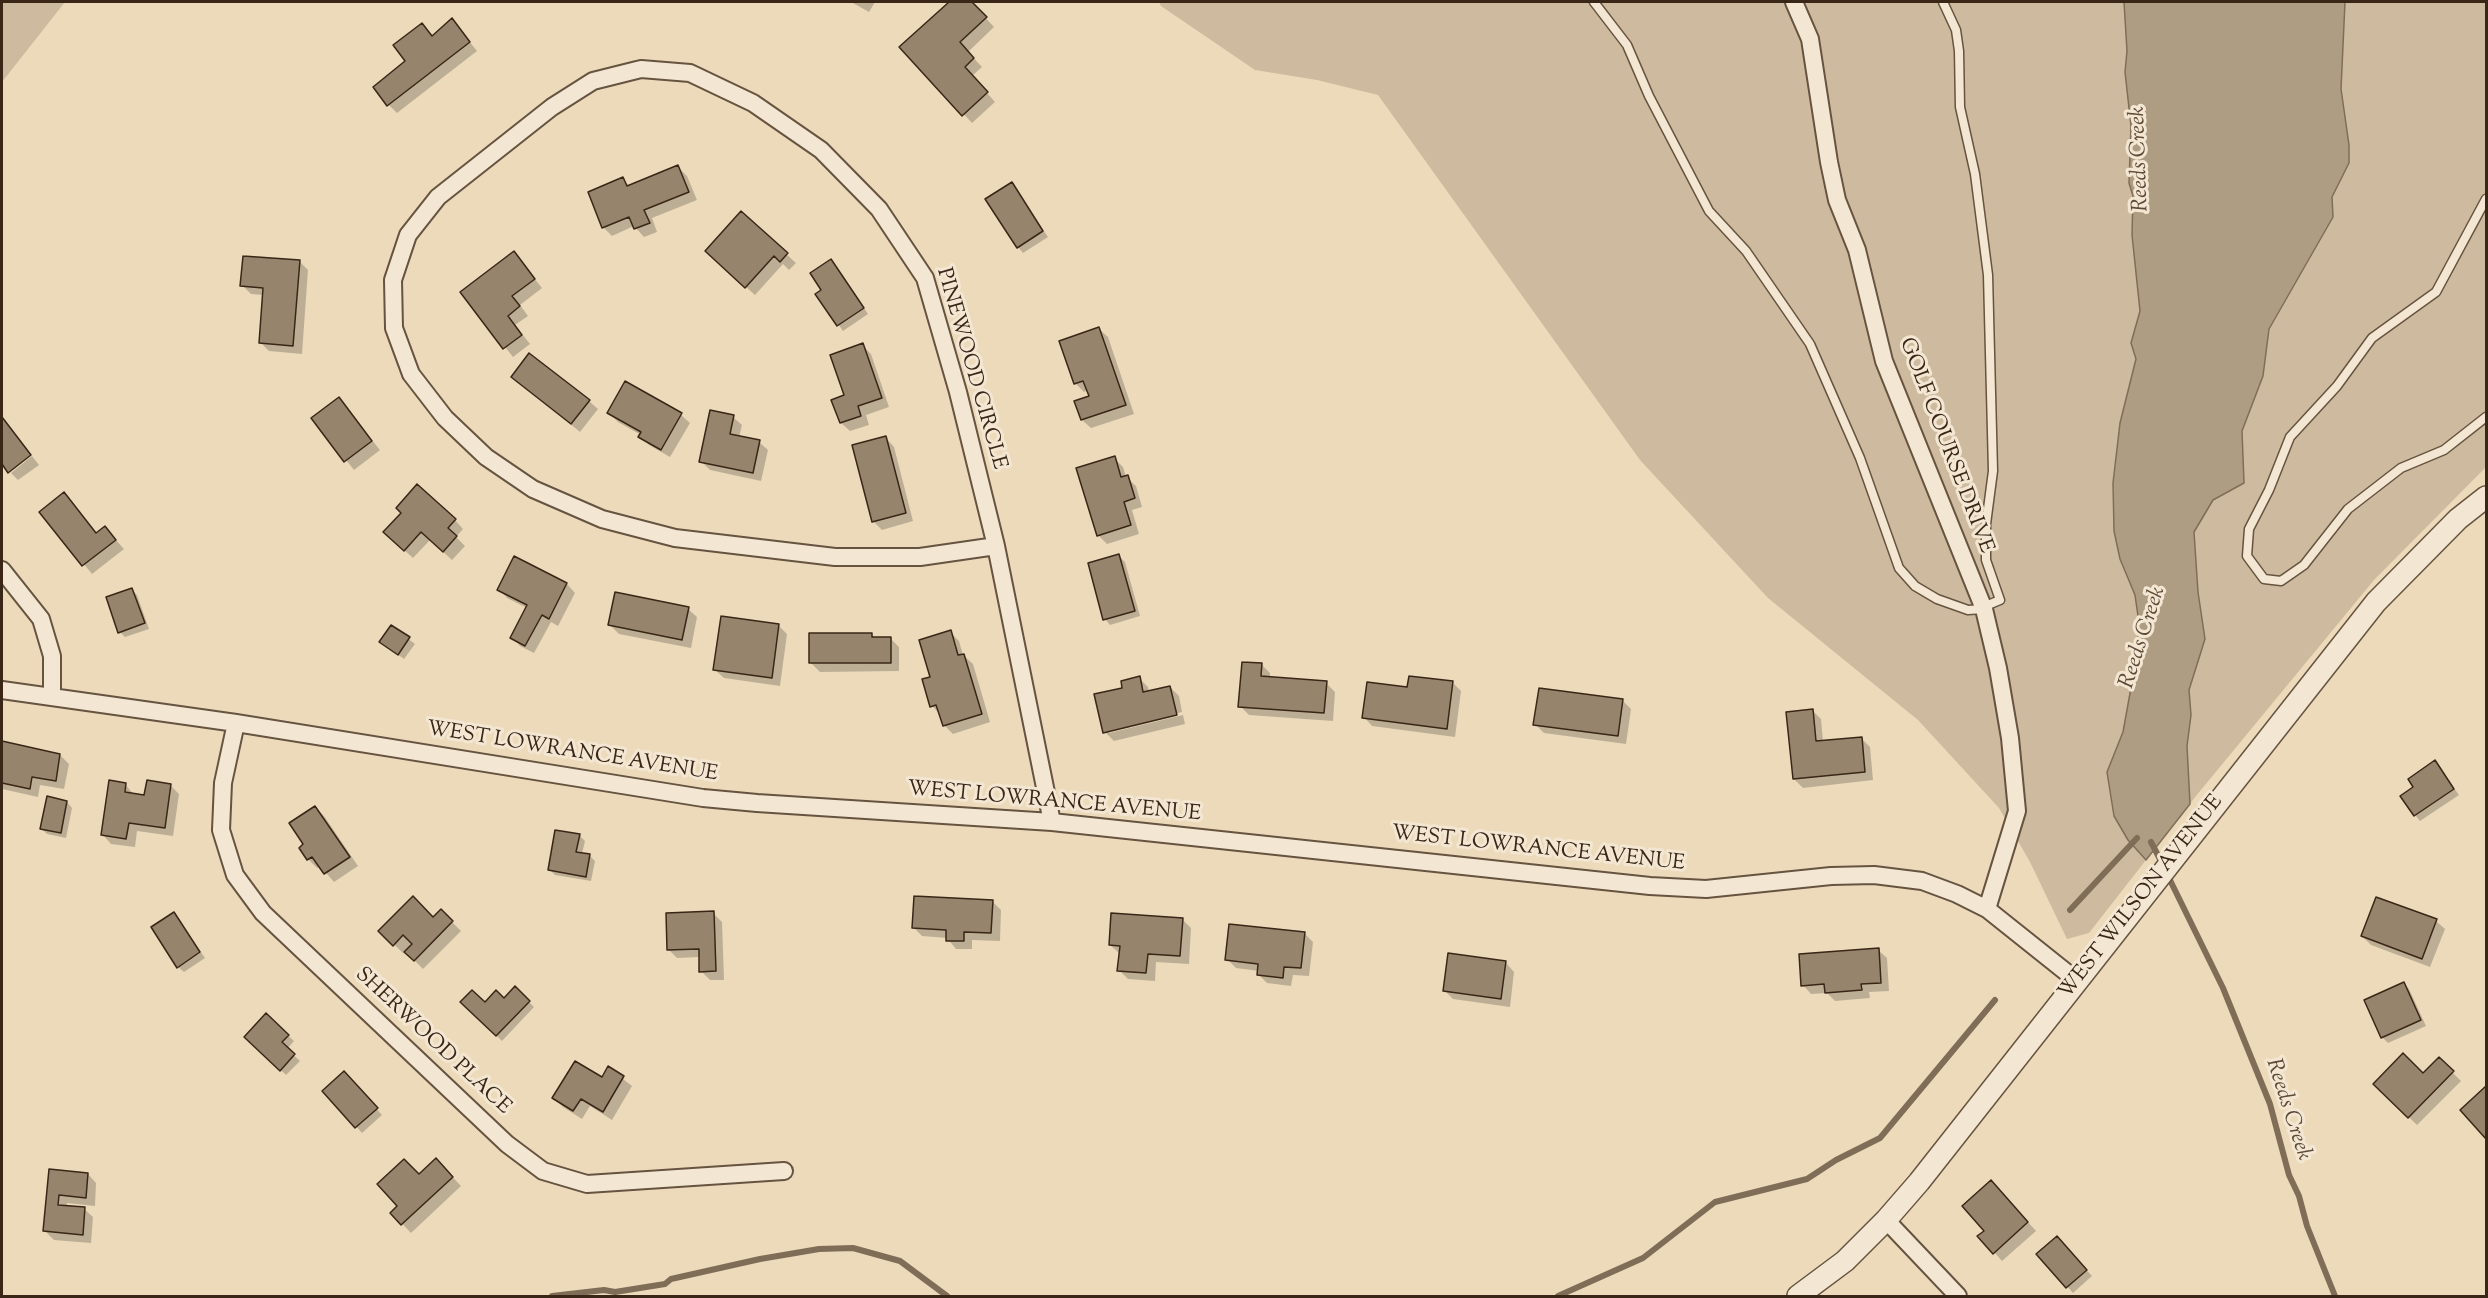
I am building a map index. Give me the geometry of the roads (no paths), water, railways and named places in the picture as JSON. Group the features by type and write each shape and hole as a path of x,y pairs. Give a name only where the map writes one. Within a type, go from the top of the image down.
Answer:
{"street":[{"name":"GOLF COURSE DRIVE","path":"1794,2 1809,39 1835,190 1857,250 1884,361 1983,608 1998,668 2010,738 2017,811 1987,909"},
{"name":"PINEWOOD CIRCLE","path":"996,546 920,556 835,557 675,538 602,519 533,489 486,457 445,418 411,374 394,328 393,280 408,235 438,197 552,107 593,81 641,69 690,72 753,103 821,150 879,209 925,278 958,392 996,546 1052,822"},
{"name":"WEST WILSON AVENUE","path":"1798,1296 1845,1261 1886,1220 2376,602 2458,519 2487,497"},
{"path":"2,570 41,620 52,656 52,697"},
{"name":"WEST LOWRANCE AVENUE","path":"2,690 236,723 703,798 1052,822 1650,886 1706,889 1831,876 1874,874 1922,881 1957,894 1987,909 2076,980"},
{"name":"SHERWOOD PLACE","path":"236,723 223,783 221,830 235,875 263,913 507,1144 543,1171 587,1184 784,1171"},
{"path":"1886,1220 1958,1296"}],"lane":[{"path":"1594,2 1628,45 1649,96 1709,211 1746,251 1810,344 1860,458 1899,568 1915,586 1937,599 1968,610 1983,608 2000,600 1986,560 1986,524 1993,471 1988,275 1976,174 1960,107 1959,51 1956,30 1943,2"},
{"path":"2487,199 2436,292 2372,338 2337,386 2290,438 2269,490 2249,529 2247,556 2264,579 2281,581 2304,565 2348,509 2401,468 2444,450 2487,417"}],"water":[{"path":"2124,2 2345,2 2341,89 2349,145 2349,163 2332,197 2333,217 2269,329 2263,376 2242,431 2244,483 2213,500 2194,532 2198,592 2205,639 2189,690 2191,715 2187,746 2190,804 2146,860 2128,840 2114,816 2107,772 2123,732 2136,660 2139,623 2135,595 2120,559 2114,531 2113,483 2120,423 2136,359 2131,343 2140,311 2132,235 2133,196 2129,183 2131,126 2125,72 2127,51"}],"waterway":[{"path":"2070,910 2137,838"},
{"name":"Reeds Creek","path":"2151,842 2163,865"},
{"name":"Reeds Creek","path":"2167,874 2223,988 2270,1104 2289,1175 2299,1196 2307,1226 2335,1296"},
{"path":"1558,1296 1643,1258 1715,1202 1807,1179 1836,1160 1880,1138 1995,1000"},
{"path":"552,1296 604,1290 615,1292 665,1284 671,1279 760,1259 819,1249 853,1248 900,1261 947,1296"}]}
